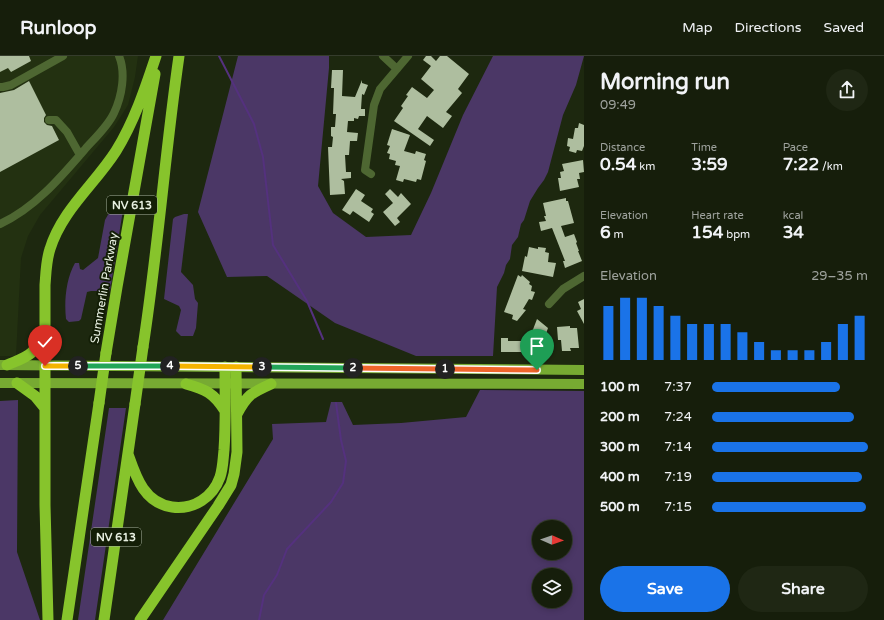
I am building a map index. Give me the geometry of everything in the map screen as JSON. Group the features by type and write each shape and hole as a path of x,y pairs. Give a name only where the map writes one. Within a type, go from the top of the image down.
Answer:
{"highway":[{"path":"48,620 44,407 46,267 49,250 65,216 106,165 121,143 138,109 157,56"},
{"name":"Summerlin Parkway","path":"67,620 106,353 157,56"},
{"name":"NV 613","path":"104,620 152,288 179,56"},
{"path":"3,365 28,356 34,352 45,327"},
{"path":"140,620 214,513 231,485 236,466 237,415 231,384 231,367"},
{"path":"17,383 35,396 44,407"},
{"path":"186,384 214,395 225,412"},
{"path":"128,454 140,484 152,498 163,505 182,508 192,506 203,500 216,486 220,478 223,459 225,412 231,384"},
{"path":"237,415 245,400 251,394 271,384"}],"main road":[{"path":"3,365 584,370"},
{"path":"0,383 584,384"}],"street":[{"path":"0,86 3,87 11,85 63,56"},
{"path":"0,224 22,211 58,180 106,126 114,113 122,86 122,73 119,56"},
{"path":"383,56 397,69"},
{"path":"371,174 365,170 374,105 380,89 408,56"},
{"path":"49,120 56,120 67,132 80,155"},
{"path":"549,304 563,289 584,276"}],"shaded area":[{"path":"0,56 138,56 135,77 128,105 114,127 40,215 28,236 21,258 16,356 0,356"},
{"path":"238,56 329,56 318,186 333,213 366,237 411,235 431,193 463,115 493,56 584,56 576,85 563,115 548,172 530,201 524,220 521,224 518,237 512,245 510,259 497,287 493,356 416,356 335,323 267,276 227,277 198,212"},
{"path":"114,204 122,204 123,210 110,291 87,292 81,319 79,321 69,322 66,319 65,305 68,283 72,269 75,263 79,263 80,269 83,270 98,258 105,220"},
{"path":"184,214 188,214 181,272 193,285 195,299 198,303 196,328 193,336 181,336 176,331 181,310 179,306 164,299 173,219"},
{"path":"480,390 584,391 584,620 163,620 273,439 272,424 326,422 331,402 342,402 353,425 401,423 466,417"},
{"path":"18,400 17,552 40,620 0,620 0,401"},
{"path":"109,408 126,408 95,620 78,620"}],"building":[{"path":"0,56 29,56 31,61 11,72 8,68 0,72"},
{"path":"426,56 431,56 436,61 440,56 447,56 469,74 458,89 462,93 446,112 452,116 443,128 427,116 418,129 434,140 430,146 394,121 403,108 401,106 412,87 427,98 434,90 421,79 431,66 423,60"},
{"path":"332,70 343,70 342,96 355,97 362,80 362,83 368,85 364,95 362,94 361,109 365,109 365,116 359,116 358,119 354,118 354,121 348,121 347,132 358,133 357,141 350,141 349,155 345,155 346,172 351,172 351,178 341,179 344,181 345,194 330,195 328,147 332,147 333,137 331,136 331,127 335,127 336,114 333,114 334,88 331,88"},
{"path":"29,81 46,115 44,122 47,125 52,126 59,140 0,172 0,93 14,90"},
{"path":"579,123 584,125 584,146 582,151 577,150 576,153 569,151 570,147 567,146 568,138 573,139 575,128 578,128"},
{"path":"392,129 410,135 404,151 415,154 416,151 426,154 424,160 426,161 421,180 417,179 416,182 404,179 403,182 396,180 400,166 395,165 396,161 389,159 390,154 387,153 390,146 387,145"},
{"path":"583,160 584,172 579,173 580,179 577,179 579,187 560,191 558,178 561,178 560,172 564,171 562,164"},
{"path":"356,189 365,195 361,201 373,209 371,212 374,214 369,222 353,211 350,215 342,210"},
{"path":"390,189 398,197 401,193 411,204 397,218 400,222 395,226 383,212 393,203 385,194"},
{"path":"566,198 574,223 561,226 565,237 574,234 582,261 565,268 563,261 565,261 552,228 541,231 539,222 546,221 543,203"},
{"path":"529,247 538,249 538,247 546,248 545,252 549,253 548,262 556,263 553,277 522,271 525,256 527,257"},
{"path":"518,275 521,277 522,275 530,282 529,284 532,286 531,291 535,292 532,300 529,299 523,309 526,310 517,321 512,319 513,315 504,312"},
{"path":"584,299 584,324 577,311 581,309 578,302"},
{"path":"537,319 548,328 542,345 529,340"},
{"path":"570,326 570,328 577,328 579,348 570,348 571,351 562,351 561,340 558,340 557,327"},
{"path":"501,338 508,338 508,341 530,341 530,352 501,352"}],"waterway":[{"path":"219,56 254,124 263,157 273,245 307,301 323,339"},
{"path":"259,620 264,595 277,575 287,549 331,502 343,483 346,461 341,440 336,403"}],"route":[{"path":"45,366 537,370"}]}
